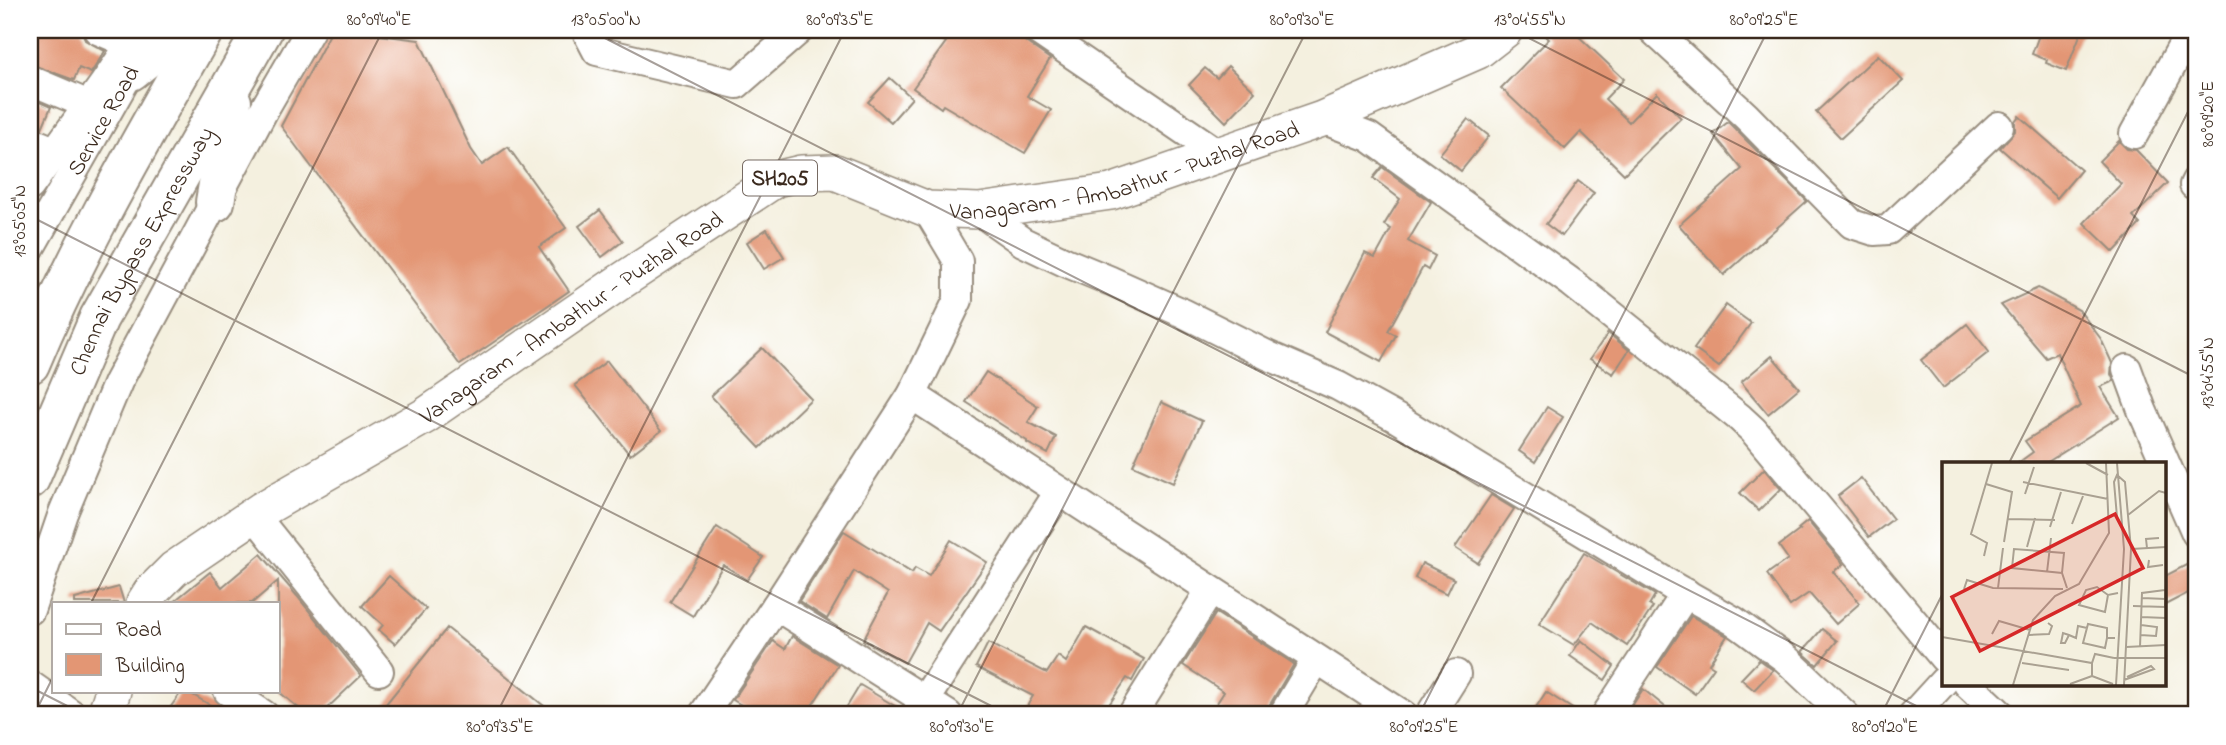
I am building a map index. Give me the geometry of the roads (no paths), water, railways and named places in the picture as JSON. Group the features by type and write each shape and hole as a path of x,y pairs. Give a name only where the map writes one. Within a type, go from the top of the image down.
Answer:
{"highway":[{"path":"139,43 181,30"},
{"name":"Chennai Bypass Expressway","path":"30,364 54,304 138,145 204,30"},
{"name":"Chennai Bypass Expressway","path":"30,479 99,318 263,30"},
{"path":"215,202 236,76"}],"main road":[{"name":"Vanagaram - Ambathur - Puzhal Road","path":"145,602 150,592 174,569 254,515 425,415 776,179 801,173 835,172 927,209 979,211 1111,192 1322,119 1478,51 1495,32"},
{"path":"105,715 113,692"}],"street":[{"path":"30,186 42,146 89,105 139,43 98,30"},
{"path":"30,610 63,513 118,382 310,30"},
{"path":"586,30 597,51 737,84 799,30"},
{"path":"1037,30 1219,154"},
{"path":"1653,30 1746,116 1852,224 1874,232 1888,230 2000,126"},
{"path":"2134,134 2181,40"},
{"name":"Service Road","path":"30,248 139,43"},
{"path":"30,79 89,105"},
{"path":"1322,119 1368,137 1572,283 1753,429 1942,656"},
{"path":"703,715 912,395 958,300 958,261 927,209"},
{"path":"979,211 1023,242 1338,386 1398,419 1734,621 1768,645 1845,715"},
{"path":"2127,369 2165,462"},
{"path":"912,395 1403,715"},
{"path":"2166,465 2196,533"},
{"path":"776,606 929,710 1059,492"},
{"path":"254,515 379,671"},
{"path":"1132,715 1210,591"},
{"path":"1606,715 1686,593"},
{"path":"1283,715 1317,660"},
{"path":"1430,715 1456,674"},
{"path":"1913,715 1942,683"},
{"path":"30,684 73,715"},
{"path":"1970,686 2001,715"},
{"path":"230,692 264,715"}]}
